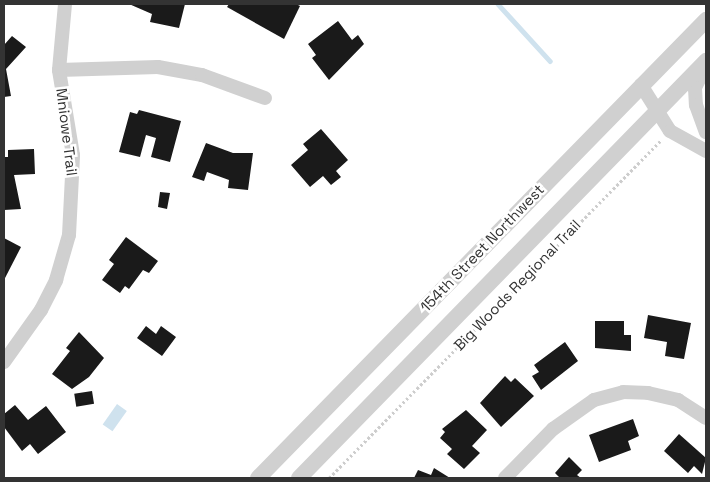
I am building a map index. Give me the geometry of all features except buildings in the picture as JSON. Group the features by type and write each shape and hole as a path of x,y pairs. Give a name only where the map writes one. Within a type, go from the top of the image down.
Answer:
{"street":[{"name":"Mniowe Trail","path":"4,362 41,310 56,280 69,236 73,155 59,70 65,4"},
{"name":"154th Street Northwest","path":"258,478 640,85 706,20"},
{"name":"154th Street Northwest","path":"299,478 706,61"},
{"path":"706,66 695,88 696,105 706,132"},
{"path":"59,70 158,67 202,75 265,98"},
{"path":"640,85 670,131 706,151"},
{"path":"505,478 553,429 594,400 623,392 648,393 678,400 706,418"}],"path":[{"name":"Big Woods Regional Trail","path":"329,478 670,131"}],"water":[{"path":"117,404 127,411 112,431 103,424"}],"waterway":[{"path":"498,4 550,61"}]}
